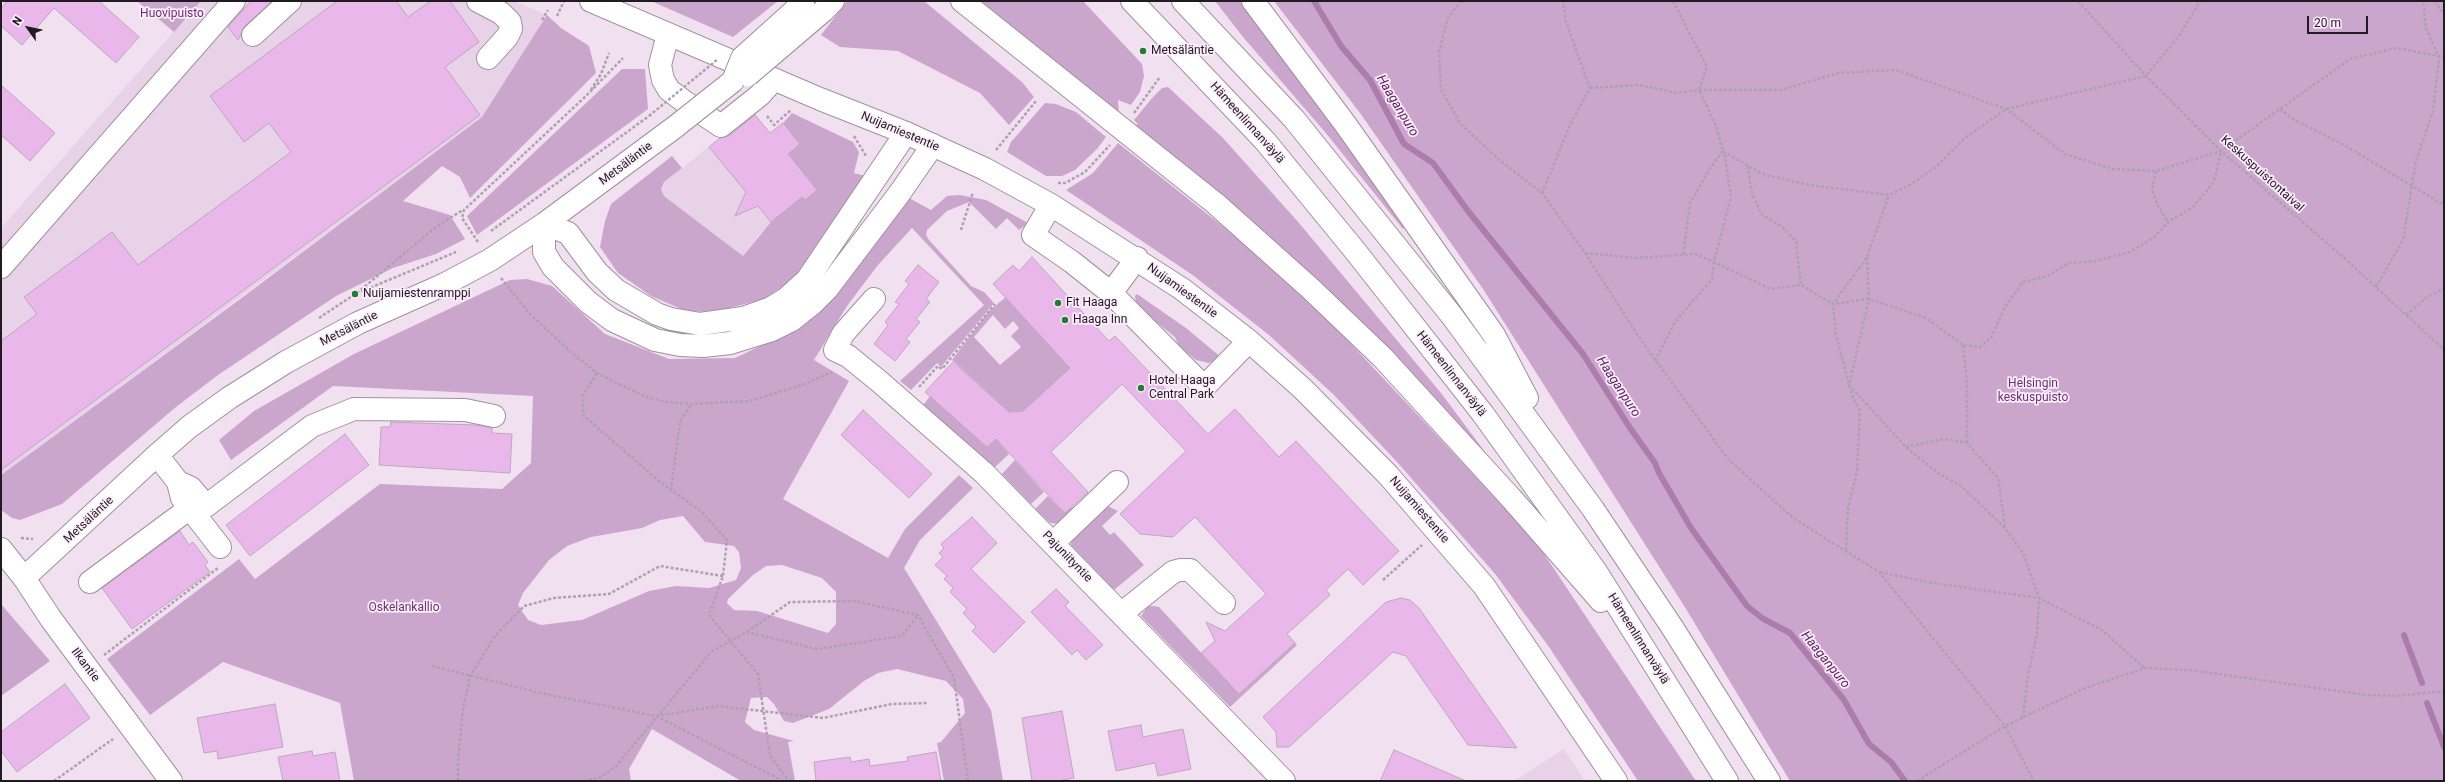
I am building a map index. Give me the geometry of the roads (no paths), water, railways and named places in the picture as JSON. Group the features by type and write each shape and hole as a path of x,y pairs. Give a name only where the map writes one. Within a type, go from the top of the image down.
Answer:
{"main road":[{"path":"1,267 234,1"},
{"path":"253,36 290,1"},
{"path":"478,1 501,13 510,22 511,29 507,37 488,58"},
{"name":"Nuijamiestentie","path":"591,1 933,145 1051,205 1137,258 1182,289 1250,341 1303,389 1388,475 1484,586 1616,781"},
{"path":"962,1 1216,204 1311,289 1383,358 1644,649"},
{"name":"Hämeenlinnanväylä","path":"1132,1 1265,142 1356,252 1492,426 1597,573 1727,781"},
{"path":"1183,1 1294,119 1384,228 1452,316 1557,458 1672,627 1769,781"},
{"path":"1253,1 1346,126 1494,335 1557,458"},
{"name":"Metsäläntie","path":"24,578 157,455 189,427 229,398 286,362 358,323 445,284 490,260 544,224 733,81 742,58 816,4"},
{"path":"668,34 660,65 663,80 669,90 724,129 760,95 774,79"},
{"path":"906,133 807,280 776,305 743,318 700,324 671,319 657,314 616,290 597,272 568,233 544,224 544,252 553,267 588,302 612,320 636,332 668,342 703,346 730,343 772,330 792,320 812,304 827,289 866,238 933,145"},
{"path":"1051,205 1033,235 1111,293 1204,387 1250,341"},
{"path":"1111,293 1137,258"},
{"name":"Pajuniityntie","path":"874,299 843,334 835,350 848,356 937,430 984,473 1284,781"},
{"path":"178,482 191,488 206,506 312,426 354,409 466,410 494,416"},
{"path":"157,455 178,482 182,498 220,547"},
{"path":"1053,543 1117,482"},
{"path":"90,582 190,508"},
{"name":"Ilkantie","path":"1,549 24,578 170,781"},
{"path":"1122,613 1173,572 1180,570 1190,570 1224,603"}],"waterway":[{"name":"Haaganpuro","path":"1314,1 1341,46 1370,80 1404,144 1433,163 1468,211 1583,354 1630,428 1655,463 1659,473 1691,528 1747,606 1762,618 1790,633 1844,700 1869,744 1891,762 1905,781"},
{"path":"2404,635 2422,683"},
{"path":"2427,703 2444,747"}],"place":[{"name":"Metsäläntie","path":"1143,51"},
{"name":"Nuijamiestenramppi","path":"355,294"},
{"name":"Fit Haaga","path":"1058,303"},
{"name":"Haaga Inn","path":"1065,320"},
{"name":"Hotel Haaga Central Park","path":"1141,388"}],"park label":[{"name":"Huovipuisto","path":"172,14"},
{"name":"Helsingin keskuspuisto","path":"2033,391"},
{"name":"Oskelankallio","path":"404,608"}]}
